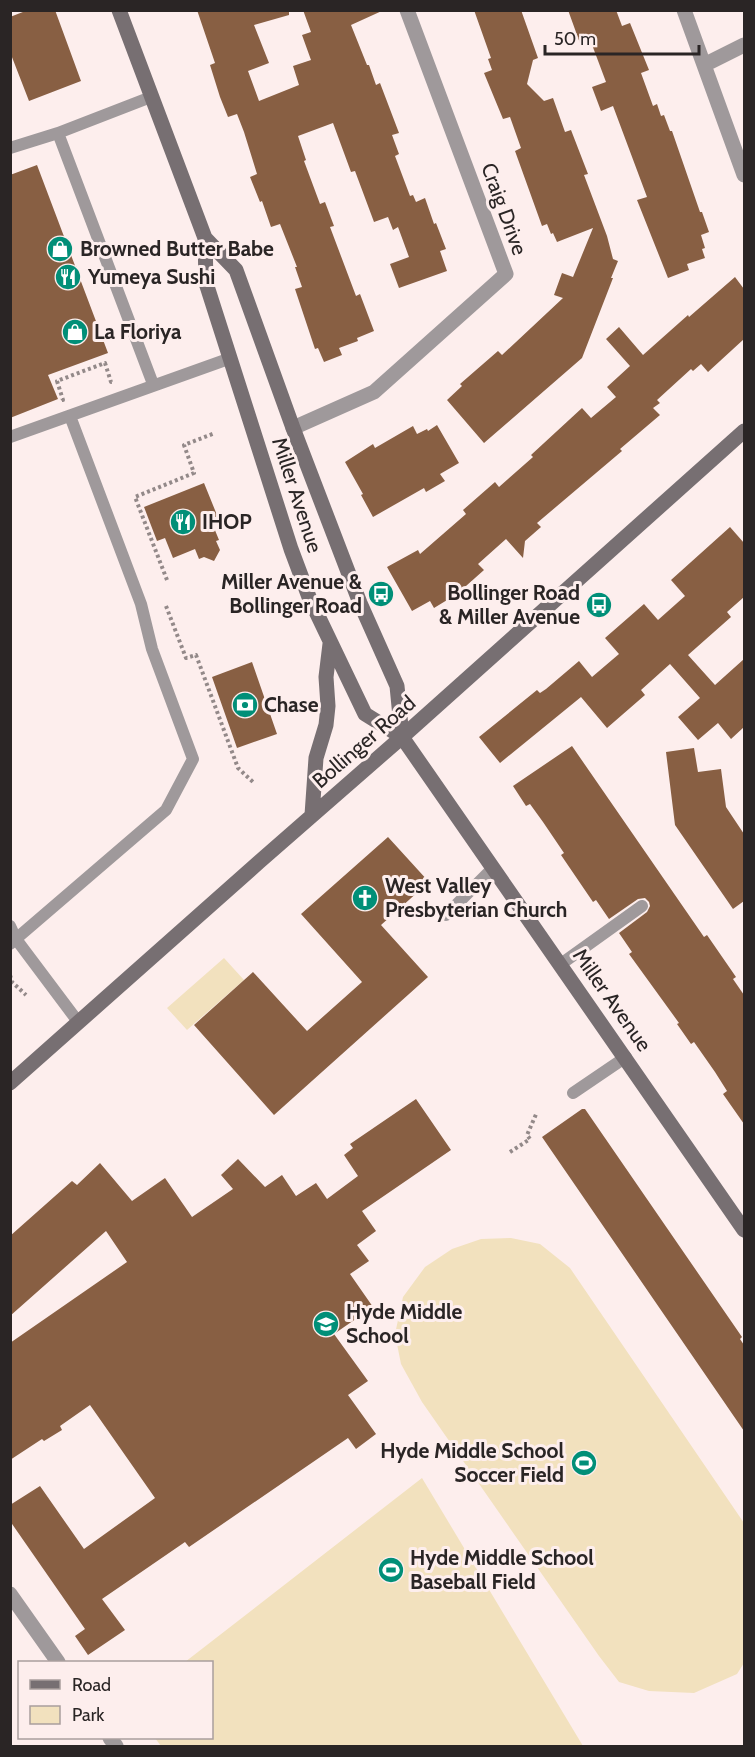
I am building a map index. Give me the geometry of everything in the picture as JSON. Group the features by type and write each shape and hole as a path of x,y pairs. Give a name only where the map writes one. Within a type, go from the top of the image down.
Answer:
{"main road":[{"name":"Miller Avenue","path":"119,10 205,238 206,283 291,549 330,644 365,714 402,737 744,1230"},
{"name":"Miller Avenue","path":"205,238 236,270 360,603 397,686 402,737"},
{"name":"Bollinger Road","path":"10,1083 744,431"},
{"path":"312,815 316,758 326,725 328,706 326,677 330,644"}],"street":[{"name":"Craig Drive","path":"293,428 374,392 506,274 407,10"},
{"path":"684,10 744,175"},
{"path":"704,65 744,45"},
{"path":"10,1594 57,1661"}],"lane":[{"path":"10,148 58,133 151,97"},
{"path":"58,133 153,384"},
{"path":"10,437 231,358"},
{"path":"13,941 166,810 193,759 152,649 141,604 70,416"},
{"path":"446,915 493,868"},
{"path":"561,964 642,906"},
{"path":"10,926 13,941 79,1023"},
{"path":"573,1093 626,1057"}],"path":[{"path":"53,404 63,400 57,381 105,363 111,382 119,379"},
{"path":"166,580 135,496 194,473 184,445 215,433"},
{"path":"166,606 186,658 196,655 238,768 254,783"},
{"path":"10,975 12,982 26,995"},
{"path":"510,1152 530,1139 527,1135 537,1112"}],"green space":[{"path":"224,958 244,980 187,1030 167,1008"},
{"name":"Hyde Middle School Soccer Field","path":"511,1238 540,1244 570,1268 744,1523 744,1663 737,1674 694,1693 649,1691 619,1682 422,1402 401,1364 395,1334 403,1297 425,1267 452,1249 481,1239"},
{"name":"Hyde Middle School Baseball Field","path":"422,1478 583,1746 161,1746 156,1739 213,1739 213,1661 186,1661"}],"building":[{"path":"28,10 55,10 81,81 29,101 10,52 10,17"},
{"path":"197,10 289,10 289,15 254,25 269,63 248,71 259,101 299,85 293,66 311,60 302,35 311,32 303,10 384,10 351,25 376,85 380,83 399,133 392,135 399,154 395,156 410,196 413,195 416,202 425,198 434,224 436,223 446,249 440,251 447,271 399,288 390,264 409,257 398,227 393,230 388,217 374,222 355,171 351,172 333,123 298,136 306,160 304,161 320,204 325,202 334,226 330,227 356,296 360,294 374,331 357,338 358,341 339,348 342,355 324,362 318,348 315,349 295,289 302,287 295,267 297,267 280,224 271,227 250,177 257,174 244,132 237,114 228,117 220,97 210,65 215,63"},
{"path":"474,10 521,10 538,58 533,60 527,84 544,101 553,98 565,132 571,130 588,174 584,175 607,236 613,259 618,261 582,358 484,443 447,400 462,386 460,384 498,351 502,355 563,298 554,295 562,273 573,277 593,228 557,242 547,224 542,226 515,151 521,148 510,117 503,119 484,73 492,70 488,59 491,58"},
{"path":"568,10 616,10 622,26 630,23 649,70 641,73 653,106 657,104 661,116 664,115 672,131 709,232 701,235 705,258 687,264 689,270 668,278 637,200 647,197 613,106 601,111 592,87 606,82 591,42 581,46"},
{"path":"37,165 108,353 48,375 58,399 10,418 10,175"},
{"path":"735,277 744,289 744,339 708,372 701,364 693,371 691,369 657,400 660,403 653,408 660,415 620,449 622,451 537,523 541,527 525,541 523,558 506,539 478,564 484,570 457,594 434,608 430,601 412,611 387,567 418,550 420,554 466,514 463,510 495,482 499,487 582,408 591,418 616,397 607,387 630,366 606,339 619,327 643,355"},
{"path":"437,425 459,463 440,474 445,481 426,492 424,488 373,517 345,462 373,444 375,448 413,426 417,434"},
{"name":"IHOP","path":"204,483 219,520 212,523 219,540 216,541 220,550 214,561 204,557 199,559 195,549 173,558 165,538 157,541 144,507"},
{"path":"730,527 744,543 744,597 727,612 731,617 688,655 715,685 744,659 744,727 731,739 718,723 698,740 678,717 700,698 670,664 641,690 645,695 607,728 581,697 500,763 479,737 537,690 540,693 546,689 579,661 592,677 619,654 605,638 644,604 658,620 685,596 671,580"},
{"name":"Chase","path":"252,662 277,734 237,748 212,677"},
{"path":"572,746 704,937 707,935 736,977 733,979 744,995 744,1124 723,1094 727,1091 715,1072 694,1042 691,1044 677,1024 679,1023 629,954 632,952 619,933 647,912 649,902 645,898 638,899 609,919 596,900 593,902 561,855 564,853 543,822 530,804 526,806 513,786"},
{"path":"694,748 698,772 721,769 726,807 744,834 744,901 733,909 675,825 666,752"},
{"path":"388,837 429,882 381,925 428,977 274,1115 194,1025 253,972 307,1031 362,982 301,914"},
{"path":"416,1099 451,1150 362,1211 376,1231 357,1245 369,1261 350,1274 373,1307 334,1334 368,1381 348,1395 376,1434 356,1449 348,1438 189,1547 185,1542 102,1599 125,1630 88,1655 75,1636 85,1629 10,1521 10,1505 40,1486 84,1549 155,1498 90,1405 60,1426 62,1430 44,1441 42,1439 10,1460 10,1343 127,1262 106,1231 10,1316 10,1236 72,1181 77,1185 100,1163 132,1201 165,1178 192,1217 233,1189 221,1175 238,1159 265,1187 282,1175 296,1196 316,1183 327,1199 358,1176 344,1155 353,1148 350,1144"},
{"path":"585,1109 742,1337 740,1339 744,1345 744,1431 542,1137"}],"place":[{"name":"Browned Butter Babe","path":"60,249"},
{"name":"Yumeya Sushi","path":"68,277"},
{"name":"La Floriya","path":"75,332"},
{"name":"IHOP","path":"183,522"},
{"name":"Miller Avenue & Bollinger Road","path":"381,594"},
{"name":"Bollinger Road & Miller Avenue","path":"599,605"},
{"name":"Chase","path":"245,705"},
{"name":"West Valley Presbyterian Church","path":"365,898"},
{"name":"Hyde Middle School","path":"326,1324"},
{"name":"Hyde Middle School Soccer Field","path":"584,1463"},
{"name":"Hyde Middle School Baseball Field","path":"391,1570"}]}
